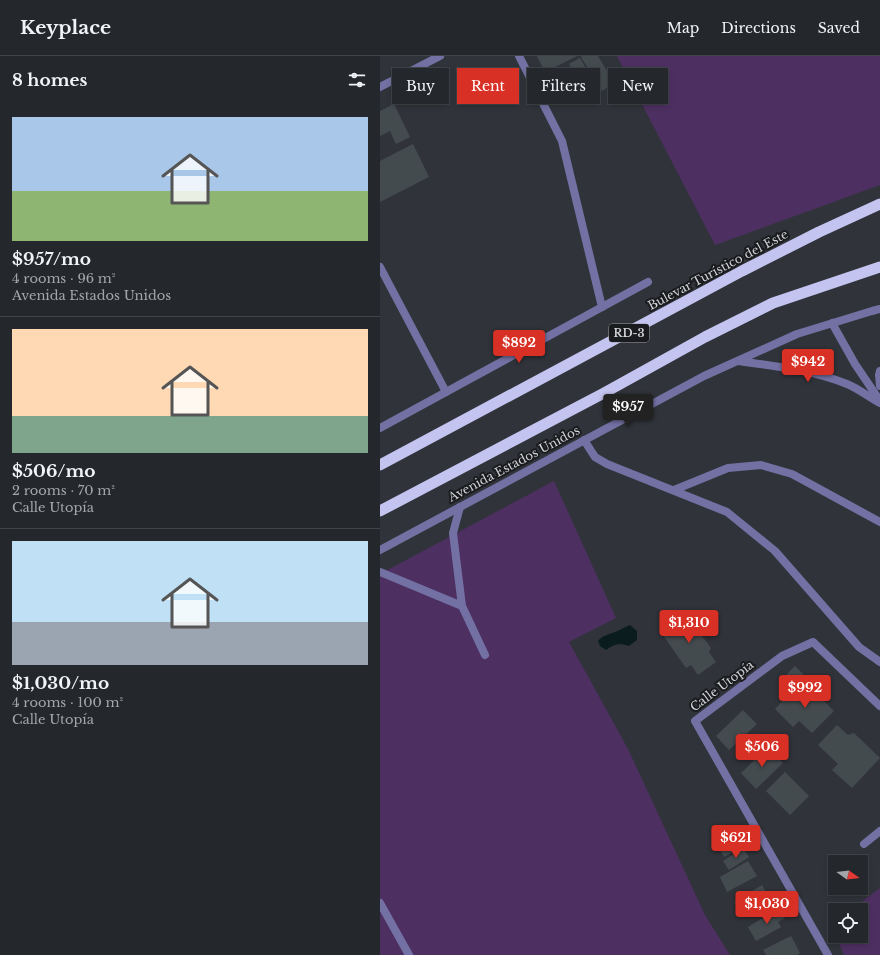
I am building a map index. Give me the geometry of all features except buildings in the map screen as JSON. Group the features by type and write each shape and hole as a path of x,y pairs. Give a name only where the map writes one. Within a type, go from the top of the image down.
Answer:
{"highway":[{"name":"Bulevar Turístico del Este","path":"380,465 742,271 819,232 880,204"},
{"path":"380,511 604,393 705,337 772,303 880,267"}],"street":[{"path":"380,87 440,56"},
{"path":"519,56 562,141 602,307"},
{"path":"380,267 446,392"},
{"path":"381,425 446,392 648,282"},
{"name":"Avenida Estados Unidos","path":"380,550 704,376 797,334 880,309"},
{"path":"832,323 855,364 880,402"},
{"path":"737,361 795,370 828,378 848,384 880,402"},
{"path":"880,371 880,386"},
{"path":"584,440 595,456 607,464 727,512 775,551 859,647 880,662"},
{"path":"674,490 728,468 761,465 792,474 880,522"},
{"path":"460,507 453,534 462,606 485,655"},
{"path":"380,572 462,606"},
{"name":"Calle Utopía","path":"828,955 695,721 782,656 813,642 880,706"},
{"path":"864,844 880,831"},
{"path":"380,903 409,955"}],"shaded area":[{"path":"617,56 880,56 880,185 715,245 642,104 668,104 668,68 623,68"},
{"path":"554,481 616,618 569,642 628,749 705,915 730,955 380,955 380,574"},
{"path":"630,625 637,631 637,640 629,646 617,645 606,650 600,646 598,641 602,637"},
{"path":"880,888 880,955 844,955 839,943 868,943 868,903 860,903"}]}
